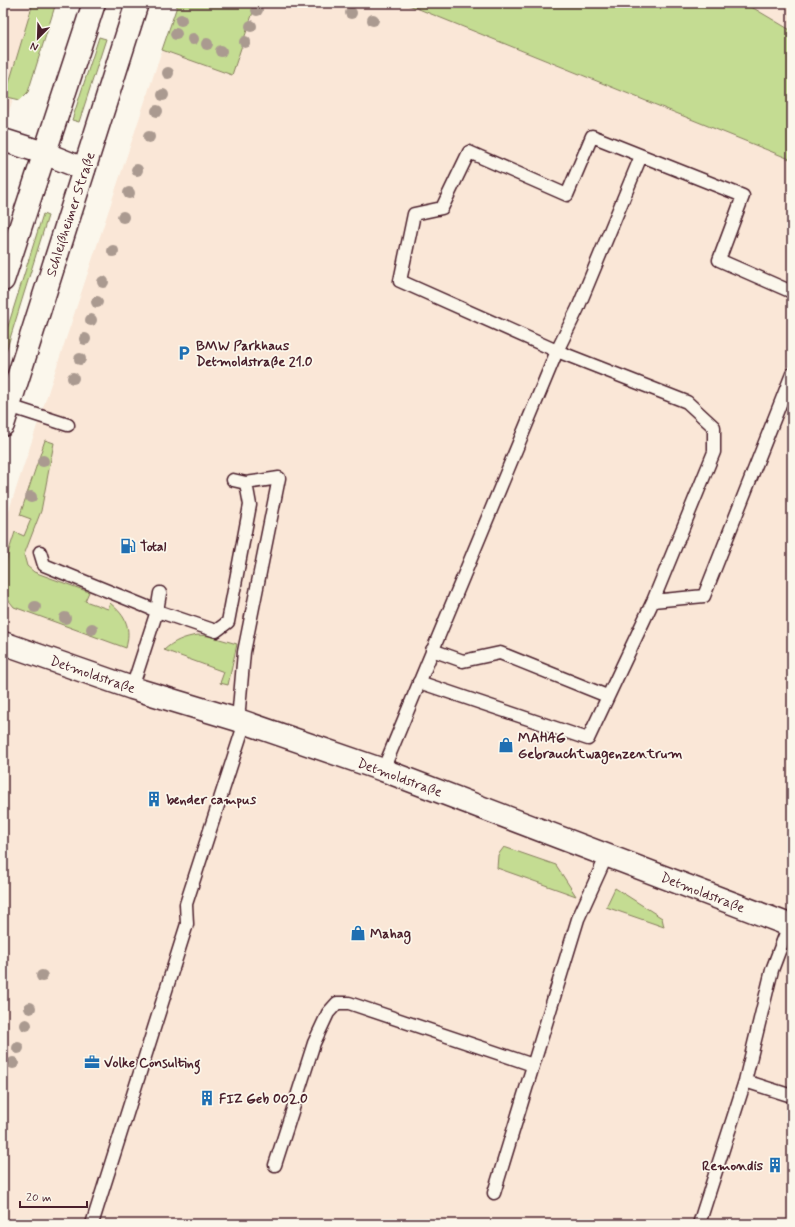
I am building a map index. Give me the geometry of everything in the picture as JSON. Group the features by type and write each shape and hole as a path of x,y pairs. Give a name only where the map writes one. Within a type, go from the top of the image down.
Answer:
{"street":[{"path":"3,280 94,3"},
{"name":"Schleißheimer Straße","path":"6,416 137,3"},
{"path":"3,140 44,153 84,169"},
{"name":"Detmoldstraße","path":"3,643 132,688 241,721 383,770 790,926"}],"lane":[{"path":"419,682 588,740 607,696 653,601 714,452 714,427 687,402 557,351 400,281 414,214 442,208 469,152 566,195 592,136 743,196 719,260 792,292"},
{"path":"383,770 557,351 578,308 641,156"},
{"path":"653,601 704,596 792,374"},
{"path":"6,416 68,425"},
{"path":"92,1224 188,924 186,904 241,721 244,652 279,478 246,483 233,480"},
{"path":"40,552 44,564 157,611 216,631 228,622 250,505 246,483"},
{"path":"132,688 157,611 160,593"},
{"path":"432,650 463,661 500,654 607,696"},
{"path":"494,1193 578,919 607,855"},
{"path":"699,1224 745,1081 772,970 790,926"},
{"path":"275,1166 314,1043 328,1013 337,1003 349,1003 533,1065"},
{"path":"745,1081 792,1096"}],"shaded area":[{"path":"3,3 44,3 3,130"},
{"path":"256,3 404,3 792,160 792,1224 3,1224 3,528 162,50 232,75"},
{"path":"740,3 792,3 792,31 755,9"}],"green space":[{"path":"33,3 56,3 28,92 20,100 3,96 3,85 9,83"},
{"path":"178,3 256,3 232,75 162,50"},
{"path":"404,3 740,3 755,9 792,31 792,160"},
{"path":"99,37 106,39 79,122 72,120"},
{"path":"43,214 48,216 3,361 3,342"},
{"path":"45,440 54,443 41,511 24,555 27,566 34,572 89,592 85,601 108,609 110,603 124,618 126,623 128,634 126,648 14,607 5,594 4,570 8,554 15,532 24,536 31,519 20,515"},
{"path":"198,635 209,636 237,644 228,685 220,683 224,672 164,650 180,640"},
{"path":"504,847 556,865 576,896 497,868 498,855"},
{"path":"615,888 662,918 664,927 606,907"}],"place":[{"name":"BMW Parkhaus Detmoldstraße 21.0","path":"184,353"},
{"name":"Total","path":"128,546"},
{"name":"MAHAG Gebrauchtwagenzentrum","path":"506,745"},
{"name":"bender campus","path":"154,799"},
{"name":"Mahag","path":"358,933"},
{"name":"Volke Consulting","path":"92,1062"},
{"name":"FIZ Geb 002.0","path":"207,1098"},
{"name":"Remondis","path":"775,1165"}]}
